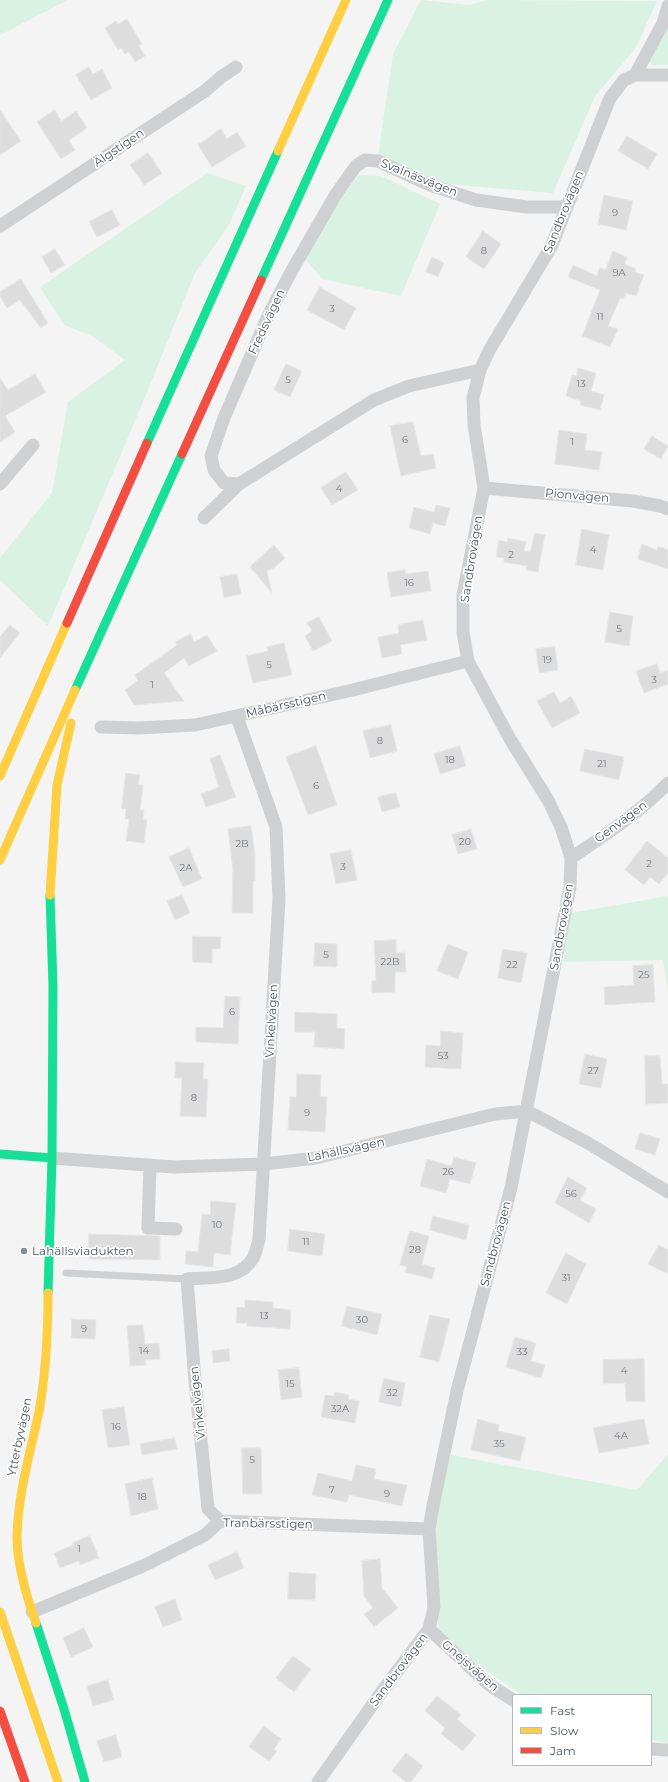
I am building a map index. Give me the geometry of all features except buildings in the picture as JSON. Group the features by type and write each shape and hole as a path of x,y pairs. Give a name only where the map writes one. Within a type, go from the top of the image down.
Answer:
{"main road":[{"path":"0,776 201,320 346,0"},
{"path":"0,860 83,671 388,0"},
{"name":"Ytterbyvägen","path":"83,671 57,785 50,882 53,986 52,1158 48,1275 48,1344 39,1410 19,1501 17,1539 22,1574 32,1612 64,1709 85,1782"},
{"name":"Lahällsvägen","path":"0,1154 52,1158"},
{"path":"0,1612 58,1782"},
{"path":"0,1711 25,1782"}],"street":[{"name":"Sandbrovägen","path":"318,1782 380,1694 430,1629 434,1607 429,1529 457,1391 511,1188 564,928 570,887 571,858 561,827 548,800 510,739 468,661 463,632 463,595 484,488 474,424 473,398 480,370 490,349 551,246 610,98 624,80 635,75 663,23 668,6"},
{"name":"Älgstigen","path":"0,226 205,91 221,77 236,67"},
{"path":"635,75 668,75"},
{"name":"Svalnäsvägen","path":"365,160 378,161 430,185 476,200 527,208 567,207"},
{"name":"Fredsvägen","path":"239,484 224,483 214,470 211,456 224,418 268,316 290,272 336,194 356,166 365,160"},
{"path":"204,518 239,484 374,400 409,386 480,370"},
{"path":"0,484 33,445"},
{"name":"Pionvägen","path":"484,488 633,501 660,506 668,510"},
{"name":"Måbärsstigen","path":"101,728 139,728 194,725 237,717 468,661"},
{"name":"Vinkelvägen","path":"220,1521 208,1509 187,1279 231,1276 242,1271 253,1258 259,1240 279,899 276,827 237,717"},
{"name":"Genvägen","path":"571,858 616,828 648,803 668,783"},
{"path":"527,1111 588,1143 668,1192"},
{"name":"Lahällsvägen","path":"52,1158 174,1167 264,1164 316,1158 495,1114 527,1111"},
{"path":"150,1165 148,1228 176,1229"},
{"name":"Tranbärsstigen","path":"32,1612 143,1566 205,1535 220,1521 429,1529"},
{"name":"Gnejsvägen","path":"430,1629 488,1684 512,1699"},
{"path":"652,1749 668,1750"}],"lane":[{"name":"Vinkelvägen","path":"66,1274 187,1279"}],"green space":[{"path":"0,0 68,0 0,35"},
{"path":"421,0 470,5 487,0 657,1 635,49 595,96 553,193 446,184 378,156 393,54"},
{"path":"668,20 668,65 651,65 649,58"},
{"path":"207,173 246,186 229,225 195,273 143,402 48,626 0,580 0,558 52,493 68,402 125,360 92,336 64,325 40,287"},
{"path":"359,175 381,176 440,204 401,296 322,279 303,256 318,227"},
{"path":"668,896 668,991 663,960 563,962 571,913"},
{"path":"668,1454 668,1743 652,1740 652,1694 521,1694 477,1664 438,1630 435,1514 451,1455 637,1490"}],"traffic: fast":[{"path":"261,280 388,0"},
{"path":"147,443 278,151"},
{"path":"75,690 182,454"},
{"path":"50,895 53,986 52,1158"},
{"path":"0,1154 52,1158 48,1293"},
{"path":"36,1623 64,1709 85,1782"}],"traffic: slow":[{"path":"278,151 346,0"},
{"path":"0,776 67,623"},
{"path":"0,860 75,690"},
{"path":"50,895 57,785 71,723"},
{"path":"36,1623 23,1581 17,1547 17,1537 22,1489 39,1412 45,1367 48,1293"},
{"path":"0,1612 58,1782"}],"traffic: jam":[{"path":"182,454 261,280"},
{"path":"67,623 147,443"},
{"path":"0,1711 25,1782"}],"place":[{"name":"Lahällsviadukten","path":"24,1251"}]}
